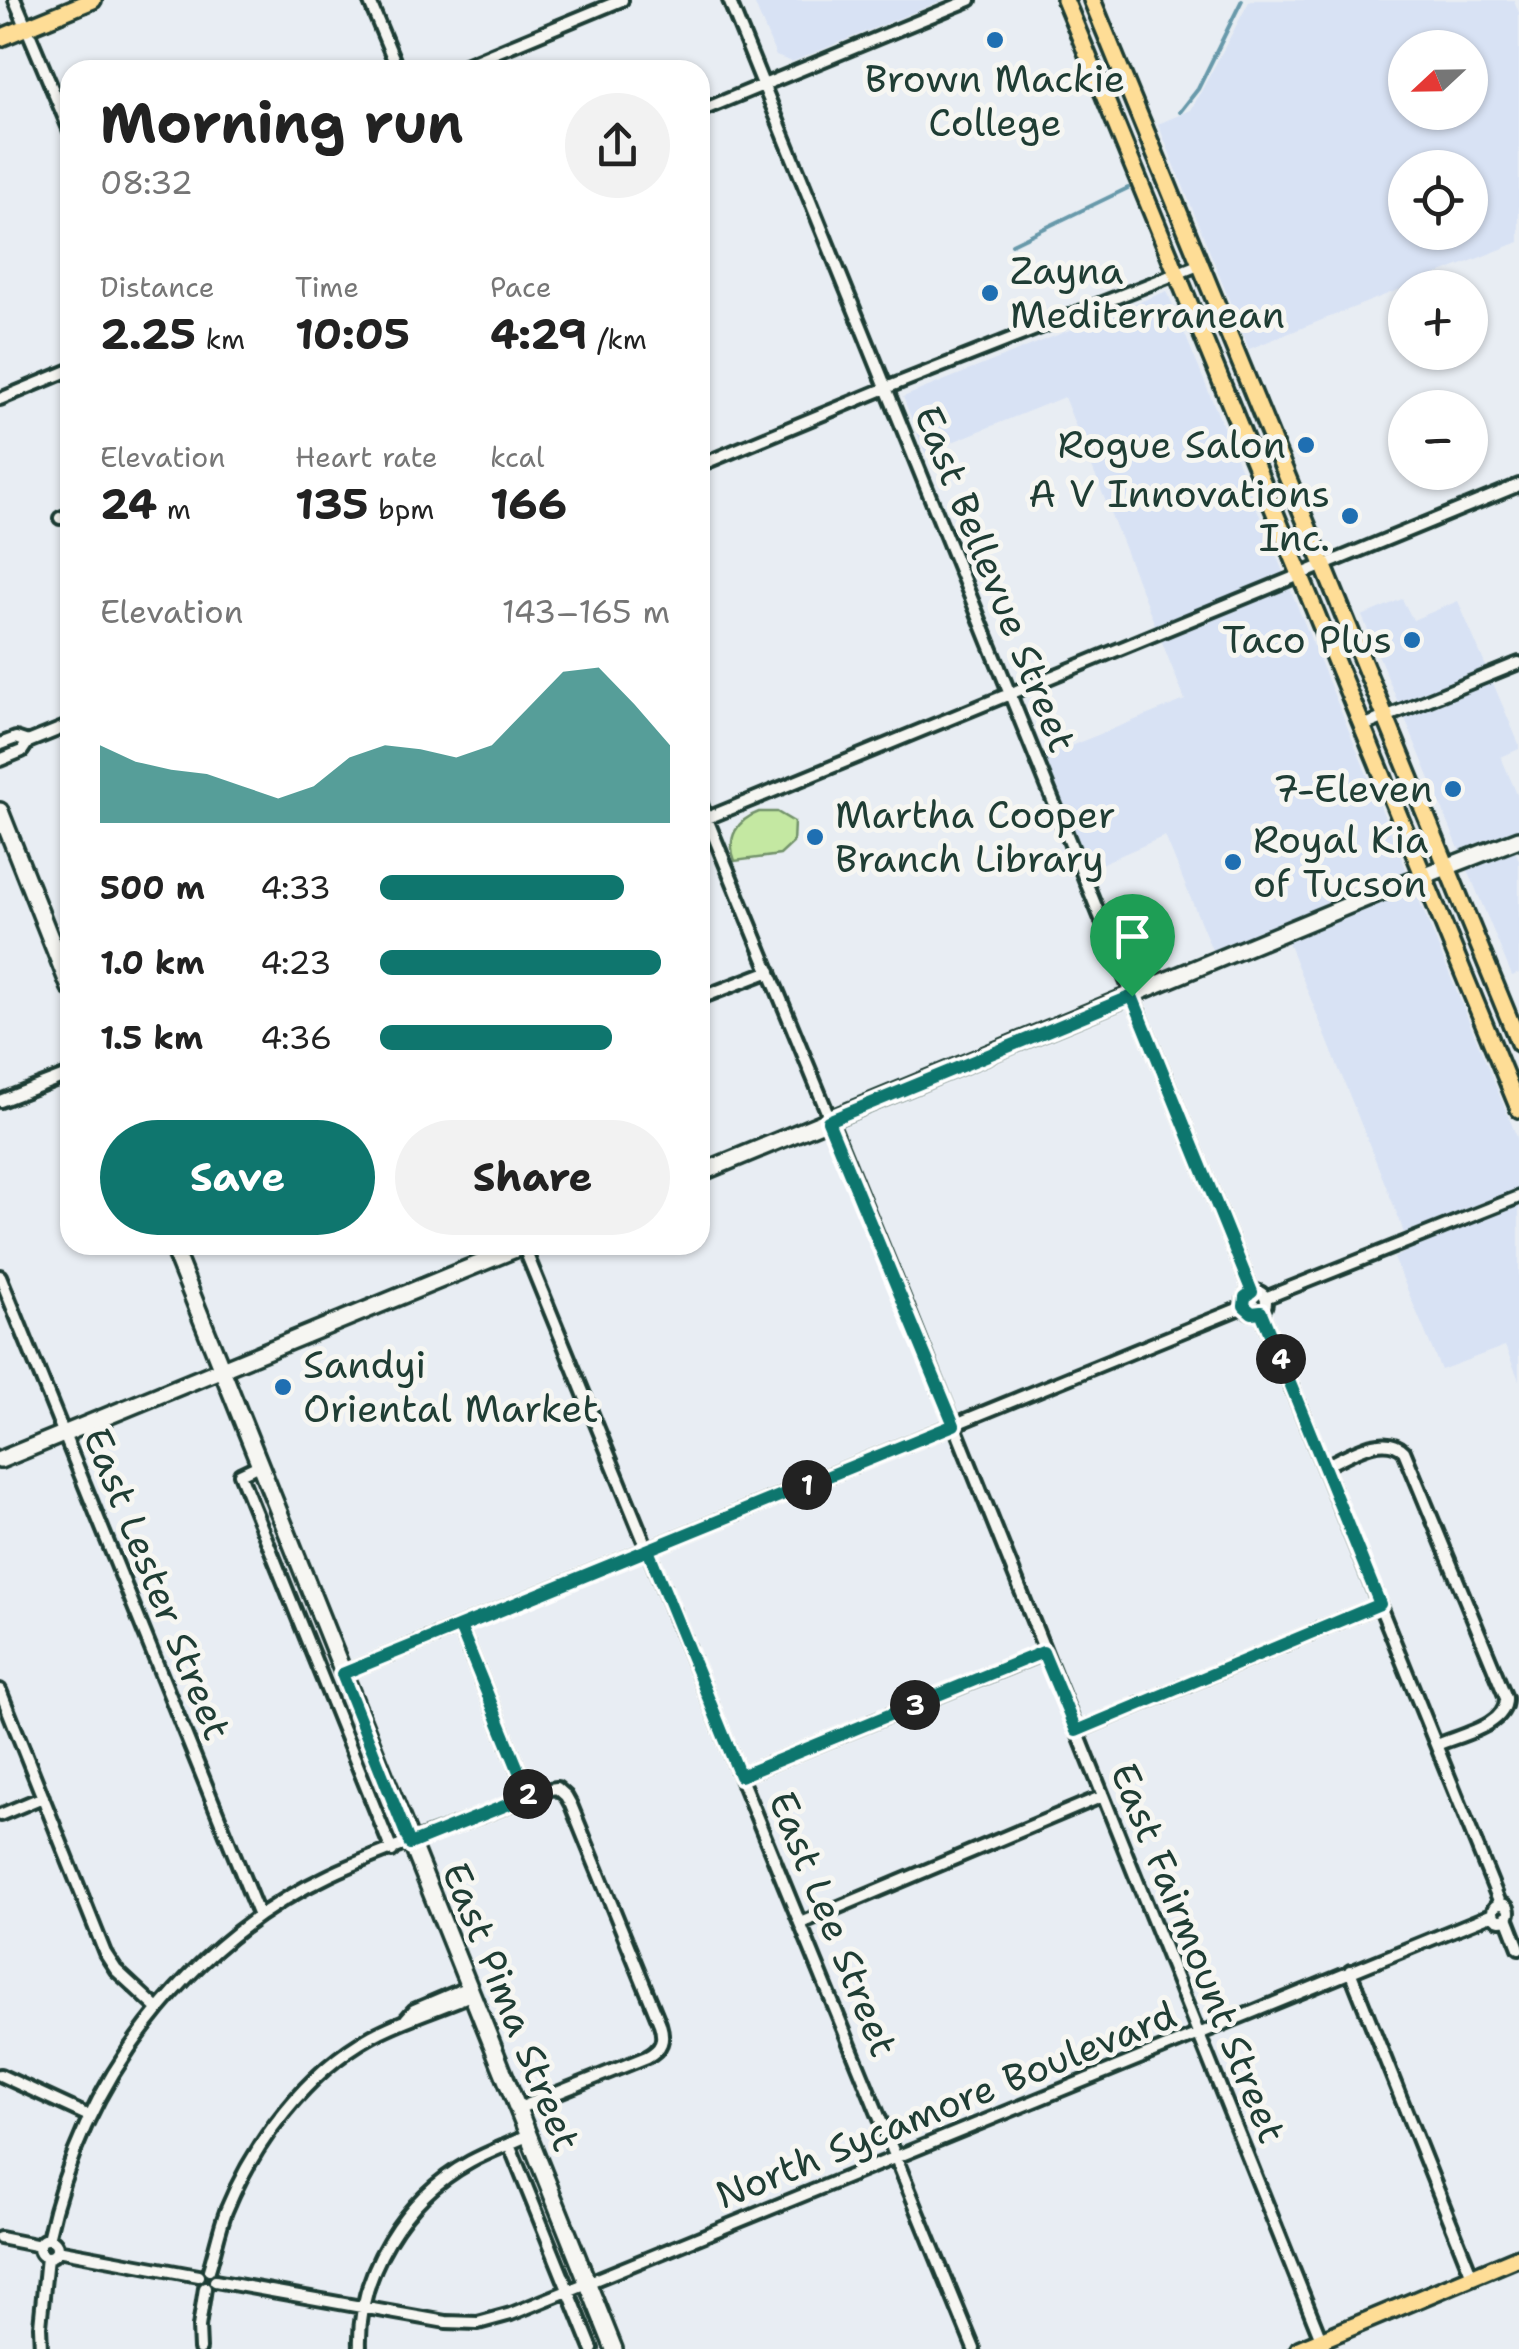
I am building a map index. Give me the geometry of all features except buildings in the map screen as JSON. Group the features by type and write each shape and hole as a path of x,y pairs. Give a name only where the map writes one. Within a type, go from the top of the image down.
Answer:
{"main road":[{"path":"0,38 93,0"},
{"path":"1065,0 1519,1109"},
{"path":"1092,0 1519,1043"},
{"path":"1300,2349 1323,2344 1519,2257"}],"street":[{"path":"15,0 60,108"},
{"path":"369,0 394,60"},
{"path":"477,60 622,0"},
{"name":"East Bellevue Street","path":"728,0 1252,1292"},
{"path":"710,107 970,0"},
{"path":"710,462 1201,264"},
{"path":"0,398 60,374"},
{"path":"710,817 1519,485"},
{"path":"1363,726 1519,662"},
{"path":"0,760 22,751 28,742 60,729"},
{"path":"0,744 16,738 28,742"},
{"path":"0,811 60,963"},
{"name":"East Fairmount Street","path":"710,836 770,971 1323,2344"},
{"path":"710,1170 1519,839"},
{"path":"710,994 770,971"},
{"path":"0,1101 60,1078"},
{"path":"1265,1298 1519,1197"},
{"name":"East Pima Street","path":"176,1255 614,2349"},
{"path":"0,1460 500,1255"},
{"name":"East Lee Street","path":"528,1255 974,2349"},
{"name":"East Lester Street","path":"0,1276 259,1916"},
{"path":"1252,1292 1265,1298 1261,1312 1252,1313 1244,1306 1245,1297 1252,1292"},
{"path":"342,1674 1244,1306"},
{"path":"1261,1312 1508,1908 1519,1948"},
{"path":"1325,1466 1378,1443 1394,1443 1404,1451 1506,1698 1506,1708 1499,1717 1438,1745"},
{"name":"East Pima Street","path":"259,1465 240,1474 392,1850"},
{"path":"1076,1731 1380,1604"},
{"path":"460,1627 529,1796"},
{"path":"740,1776 1043,1652"},
{"path":"0,1690 105,1953 116,1970 158,2009"},
{"path":"41,2349 40,2326 52,2254 42,2254 62,2184 90,2116 125,2055 158,2009 210,1954 259,1916 330,1874 551,1788 560,1790 570,1805 660,2024 663,2041 647,2057 517,2110"},
{"path":"801,1923 1103,1796"},
{"path":"0,1815 43,1797"},
{"name":"North Sycamore Boulevard","path":"52,2254 446,2322 478,2323 588,2285 1493,1914 1494,1907 1508,1908"},
{"path":"1350,1971 1472,2276"},
{"path":"200,2349 199,2327 207,2279 225,2213 248,2165 273,2128 330,2066 368,2038 470,1991"},
{"path":"0,2075 90,2116"},
{"path":"360,2349 363,2306 374,2268 400,2224 436,2184 469,2162 527,2136"},
{"name":"East Pima Street","path":"509,2144 592,2349"},
{"path":"0,2238 44,2242"}],"shaded area":[{"path":"753,0 944,0 792,62 776,56"},
{"path":"1250,0 1514,0 1519,13 1519,242 1448,270 1388,270 1388,294 1249,349 1158,124 1191,110"},
{"path":"1167,291 1519,1142 1519,1380 1505,1346 1441,1370 1394,1258 1409,1250 1400,1221 1281,925 1212,950 1165,836 1089,869 1043,757 1185,700 1064,397 925,453 903,397"},
{"path":"1402,599 1413,620 1458,601 1519,744 1519,749 1501,757 1519,799 1519,828 1508,833 1519,860 1519,973 1512,976 1362,616"}],"green space":[{"path":"759,812 777,812 794,822 793,843 780,855 735,861 735,831"}],"waterway":[{"path":"1180,112 1198,89 1242,0"},
{"path":"1012,244 1128,188"}],"place":[{"name":"Brown Mackie College","path":"995,40"},
{"name":"Zayna Mediterranean","path":"990,293"},
{"name":"Rogue Salon","path":"1306,445"},
{"name":"A V Innovations Inc.","path":"1350,516"},
{"name":"Taco Plus","path":"1412,640"},
{"name":"7-Eleven","path":"1453,789"},
{"name":"Martha Cooper Branch Library","path":"815,837"},
{"name":"Royal Kia of Tucson","path":"1233,862"},
{"name":"Sandyi Oriental Market","path":"283,1387"}],"route":[{"path":"1132,996 1252,1292 1245,1297 1244,1306 1252,1313 1261,1312 1380,1604 1076,1731 1043,1652 740,1776 648,1550 460,1627 529,1796 410,1844 342,1674 954,1425 828,1121 1132,996"}]}
